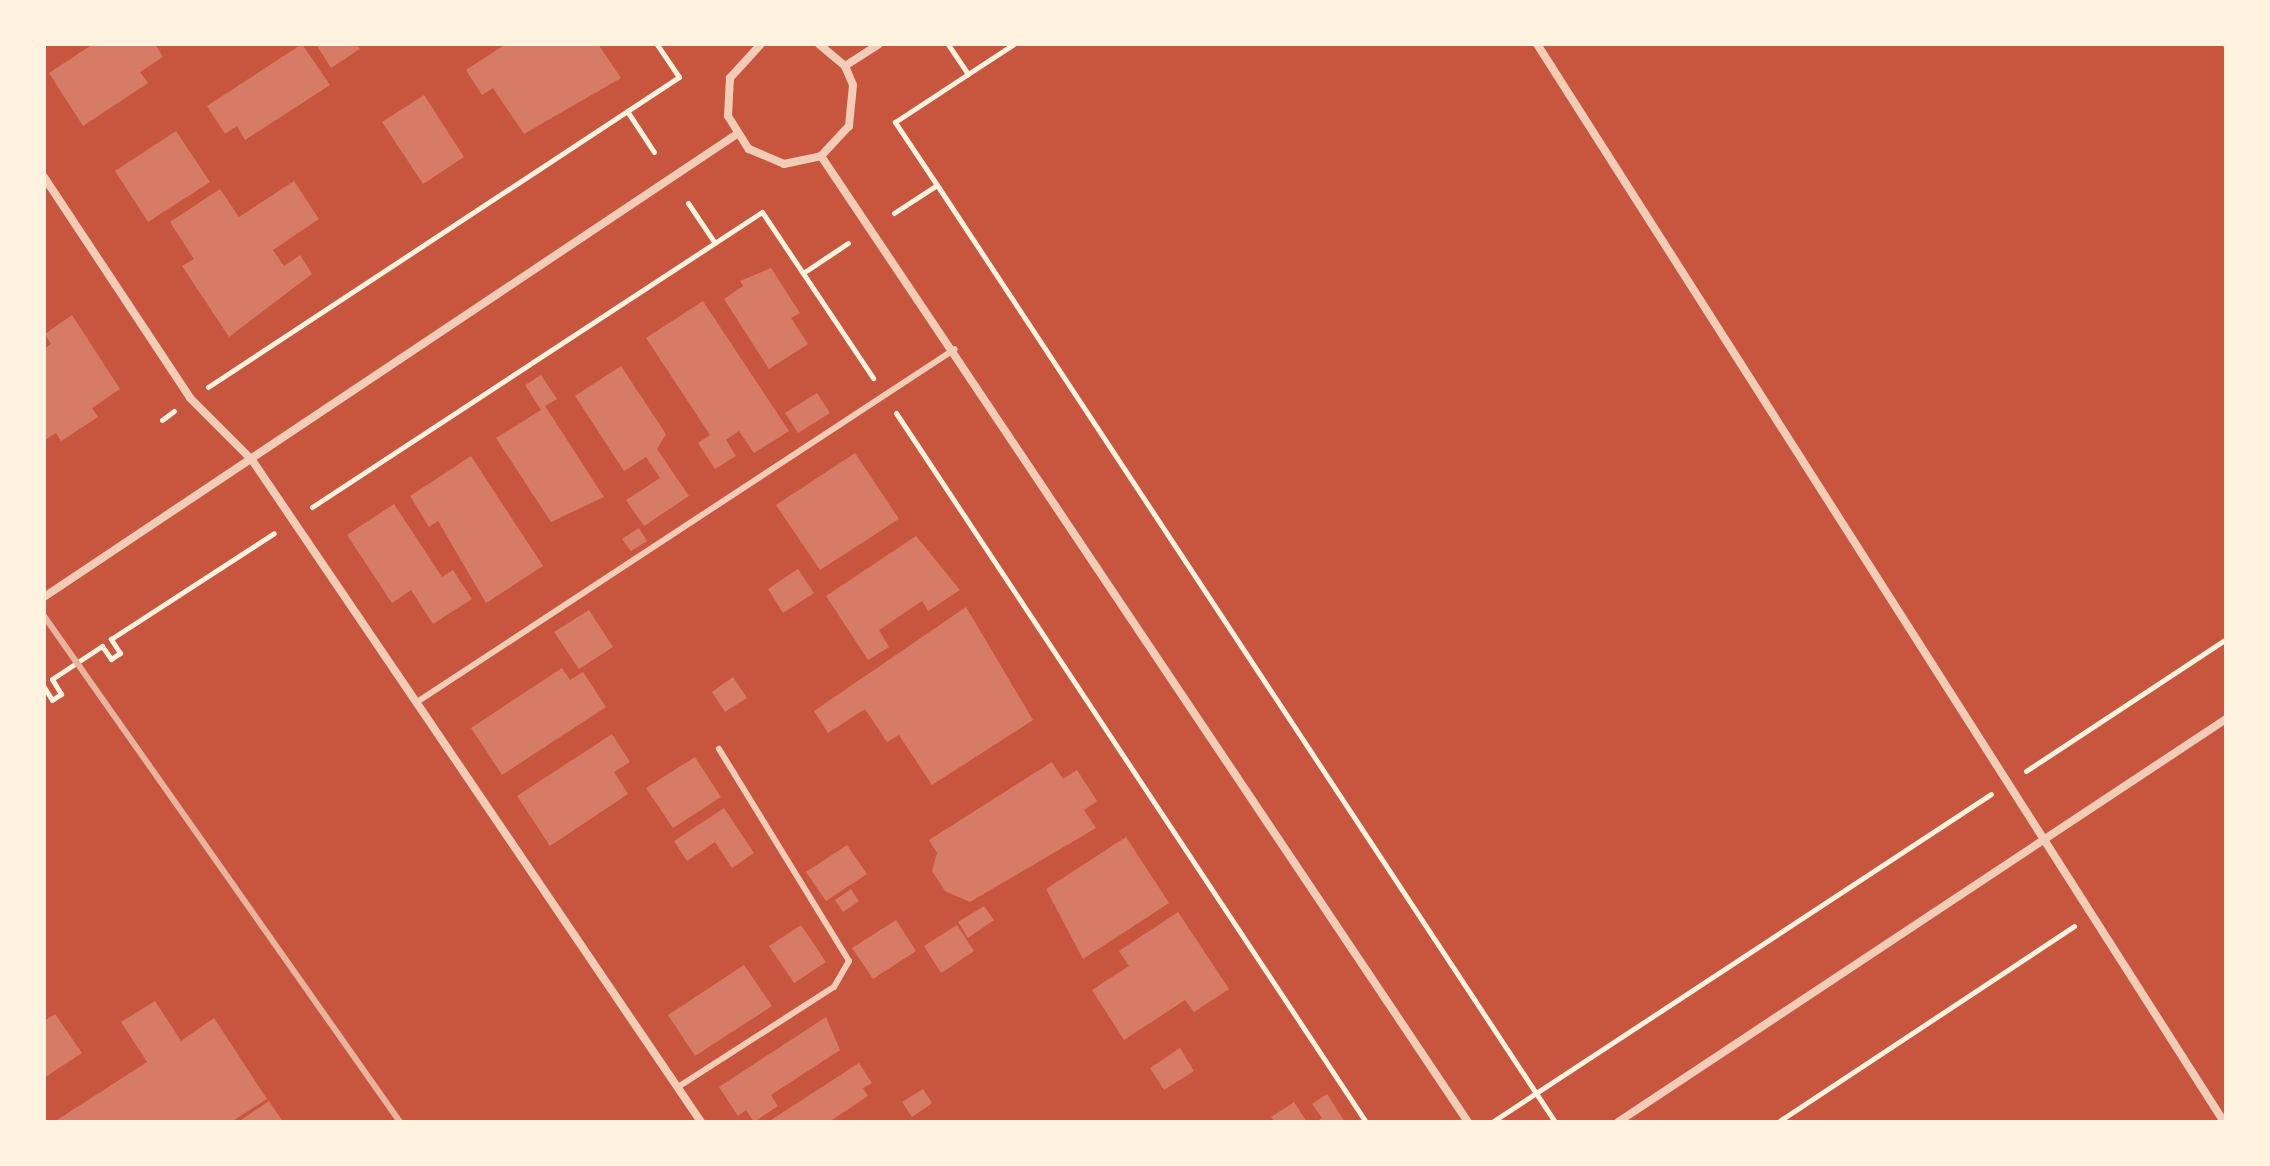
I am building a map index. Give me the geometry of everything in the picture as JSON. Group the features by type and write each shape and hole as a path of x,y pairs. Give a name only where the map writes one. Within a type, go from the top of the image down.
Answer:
{"street":[{"path":"756,45 740,61 726,97 737,134 765,159 803,163 821,156 849,126 854,106 845,66 819,44"},
{"path":"845,66 879,44"},
{"path":"1537,44 2046,832 2224,1122"},
{"path":"44,597 737,134"},
{"path":"821,156 955,349 1468,1122"},
{"path":"44,177 190,398 252,460 701,1122"},
{"path":"1618,1122 2046,832 2226,719"}],"lane":[{"path":"417,702 955,349"},
{"path":"678,1087 834,987 849,961 719,749"}],"path":[{"path":"211,385 679,77 657,44"},
{"path":"948,44 968,74"},
{"path":"1014,44 895,122 1555,1122"},
{"path":"627,111 654,152"},
{"path":"894,213 937,185"},
{"path":"688,203 715,243"},
{"path":"306,512 762,212 1366,1122"},
{"path":"803,273 848,243"},
{"path":"44,687 52,700 61,694 52,679 102,646 111,659 120,653 111,639 286,525"},
{"path":"1492,1122 2226,639"},
{"path":"1778,1122 2095,913"}],"building":[{"path":"93,44 155,44 163,57 140,72 148,83 83,126 49,73"},
{"path":"302,44 330,85 245,140 237,126 225,134 207,106"},
{"path":"316,44 356,44 360,49 331,68"},
{"path":"506,44 598,44 621,78 524,134 493,88 482,95 466,70"},
{"path":"424,95 464,157 423,184 382,122"},
{"path":"176,131 210,182 148,222 115,171"},
{"path":"294,181 319,219 273,250 284,266 300,255 312,274 229,337 182,266 194,259 170,222 220,189 239,217"},
{"path":"771,268 800,313 791,318 808,344 769,369 724,299 743,286 740,281"},
{"path":"703,301 789,431 754,453 739,431 726,440 736,456 715,469 698,443 710,435 646,338"},
{"path":"72,315 120,389 92,408 98,417 61,441 56,433 44,441 44,349 51,344 45,334"},
{"path":"621,366 666,434 657,449 689,496 644,526 626,500 660,478 646,457 624,471 575,396"},
{"path":"541,375 557,399 545,406 604,497 551,522 496,438 541,410 525,385"},
{"path":"817,393 830,413 798,433 785,413"},
{"path":"855,453 899,519 820,570 776,505"},
{"path":"471,456 543,566 486,603 438,521 429,527 410,496"},
{"path":"394,504 442,577 453,570 472,599 433,624 411,590 392,603 347,535"},
{"path":"639,528 647,541 631,551 622,539"},
{"path":"916,536 960,590 928,611 922,601 879,630 889,647 868,660 826,596"},
{"path":"798,569 814,593 783,613 768,589"},
{"path":"966,607 1033,720 932,785 899,735 887,742 865,709 828,733 814,711"},
{"path":"589,610 613,647 579,669 554,632"},
{"path":"562,668 570,680 583,672 606,707 502,775 471,728"},
{"path":"733,677 747,698 725,712 712,692"},
{"path":"612,734 630,762 614,772 628,794 550,846 517,796"},
{"path":"695,757 721,797 673,828 646,788"},
{"path":"1052,762 1063,779 1077,770 1097,801 1084,810 1096,828 970,902 945,891 932,871 937,853 929,840"},
{"path":"724,808 754,853 732,868 715,842 687,861 674,841"},
{"path":"1126,837 1169,903 1083,959 1046,889"},
{"path":"847,845 867,874 826,901 806,872"},
{"path":"851,889 859,901 843,912 835,900"},
{"path":"984,906 994,920 968,938 958,922"},
{"path":"1178,912 1229,989 1194,1012 1185,1000 1124,1040 1092,990 1129,966 1119,951"},
{"path":"896,920 916,951 873,979 852,948"},
{"path":"801,925 826,962 794,983 769,946"},
{"path":"957,925 974,951 941,973 924,946"},
{"path":"744,965 772,1006 695,1056 668,1015"},
{"path":"155,1001 181,1041 214,1018 267,1099 231,1122 54,1122 147,1062 121,1022"},
{"path":"55,1014 82,1053 44,1078 44,1021"},
{"path":"826,1017 840,1050 771,1095 778,1106 754,1122 746,1110 738,1116 719,1087"},
{"path":"1180,1048 1194,1071 1164,1090 1150,1068"},
{"path":"859,1063 872,1083 863,1088 868,1096 829,1122 768,1122"},
{"path":"923,1089 932,1103 912,1117 902,1102"},
{"path":"1327,1094 1345,1122 1316,1122 1322,1118 1312,1104"},
{"path":"269,1101 283,1122 238,1122"},
{"path":"1294,1102 1307,1122 1275,1122 1271,1117"}],"railway":[{"path":"44,616 400,1122"}]}
